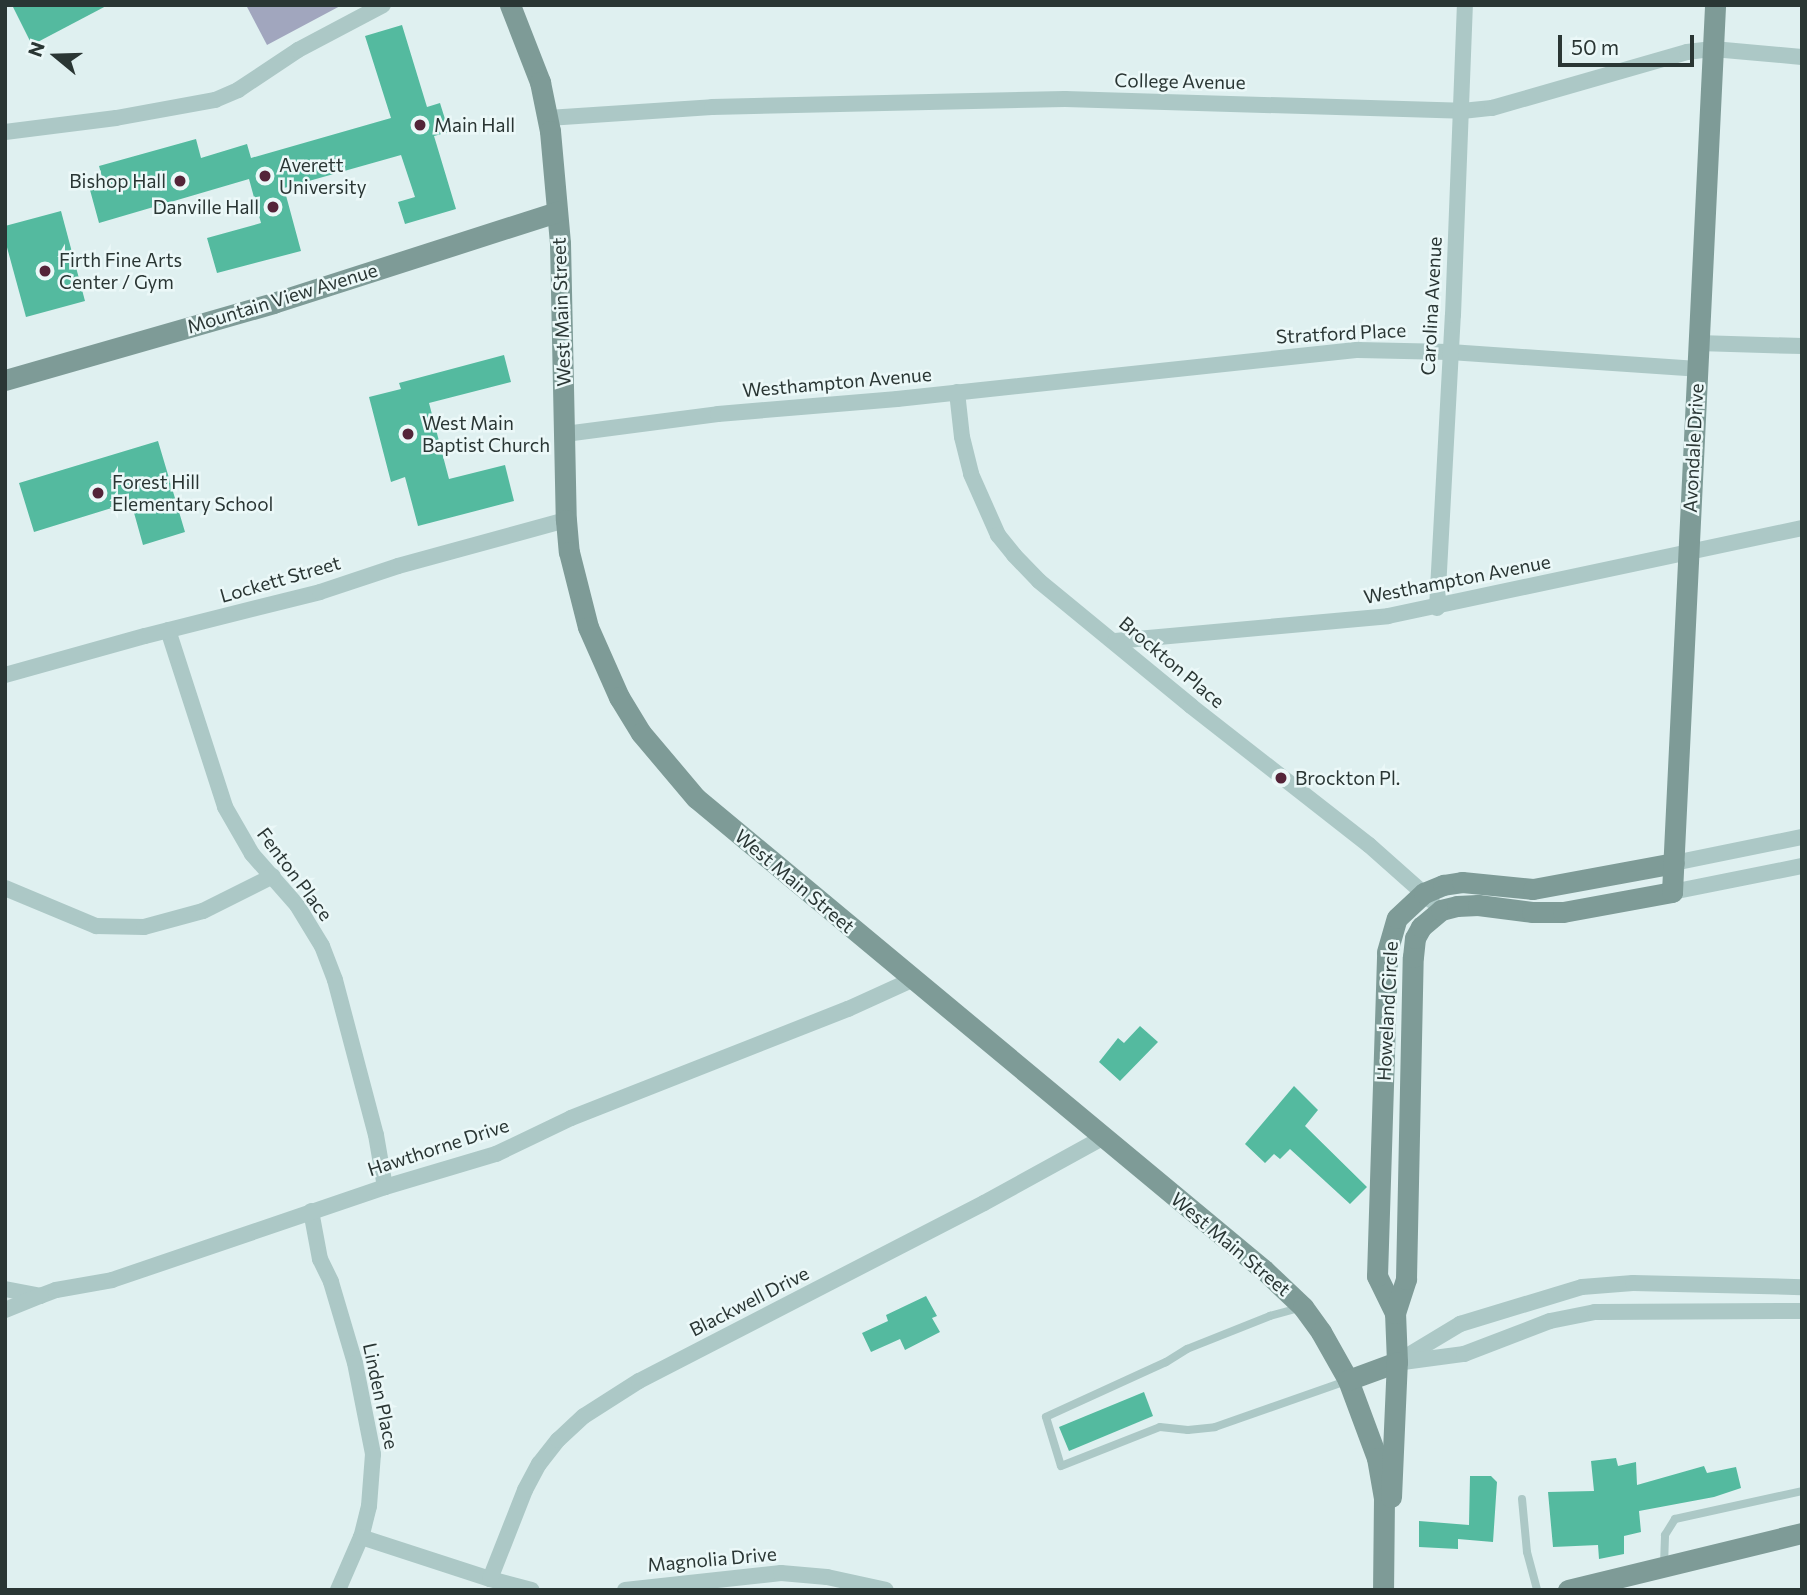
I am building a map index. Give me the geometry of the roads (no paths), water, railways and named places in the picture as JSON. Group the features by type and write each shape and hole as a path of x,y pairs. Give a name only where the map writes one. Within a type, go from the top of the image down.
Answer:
{"street":[{"path":"5,132 116,118 215,100 237,90 298,50 383,5"},
{"name":"West Main Street","path":"510,5 527,41 548,118 557,212 566,520 571,563 588,627 619,696 641,733 696,797 1264,1270 1303,1307 1321,1332 1348,1380 1377,1458 1384,1498 1386,1552 1383,1590"},
{"name":"Carolina Avenue","path":"1437,608 1465,5"},
{"name":"Avondale Drive","path":"1672,892 1715,5"},
{"name":"College Avenue","path":"548,118 712,107 1065,99 1462,111 1492,108 1687,51 1713,49 1802,57"},
{"name":"Mountain View Avenue","path":"5,380 280,301 557,212"},
{"path":"1698,343 1802,346"},
{"name":"Stratford Place","path":"1115,376 1358,350 1450,352 1697,369"},
{"name":"Westhampton Avenue","path":"565,434 718,414 1115,376"},
{"name":"Brockton Place","path":"957,392 962,437 971,474 999,535 1039,581 1191,706 1369,845 1441,910"},
{"name":"Lockett Street","path":"5,676 320,592 446,552 566,520"},
{"name":"Westhampton Avenue","path":"1115,641 1374,618 1437,608 1802,528"},
{"name":"Fenton Place","path":"168,631 225,807 244,843 297,905 322,946 335,980 376,1135 385,1187"},
{"name":"Howeland Circle","path":"1395,1313 1377,1276 1390,934 1397,918 1424,893 1443,885 1462,882 1533,889 1802,837"},
{"path":"1441,910 1478,905 1532,912 1563,912 1802,866"},
{"path":"5,888 96,926 145,927 203,911 274,876"},
{"name":"Howeland Circle","path":"1386,1552 1395,1459 1395,1313 1406,1279 1416,938 1429,918 1441,910"},
{"name":"Hawthorne Drive","path":"5,1289 40,1296 112,1280 311,1211 496,1154 570,1118 848,1009 912,979"},
{"path":"1381,1117 1409,1117"},
{"name":"Blackwell Drive","path":"490,1579 525,1490 539,1464 558,1440 584,1416 639,1381 971,1210 1104,1137"},
{"name":"Linden Place","path":"311,1211 320,1259 331,1282 355,1363 373,1454 369,1506 360,1537 338,1590"},
{"path":"1348,1380 1397,1363 1464,1354 1550,1321 1595,1312 1795,1311 1796,1287 1603,1284 1567,1290 1460,1324 1397,1363"},
{"path":"1679,1284 1679,1311"},
{"path":"1567,1290 1571,1317"},
{"path":"5,1310 40,1296"},
{"path":"1568,1590 1628,1582 1664,1566 1802,1533"},
{"path":"360,1537 532,1590"},
{"name":"Magnolia Drive","path":"625,1590 781,1573 827,1577 886,1590"}],"lane":[{"path":"1303,1307 1270,1316 1187,1349 1166,1362 1046,1417 1061,1466 1160,1427 1188,1430 1215,1427 1348,1380"},
{"path":"1664,1566 1665,1535 1675,1518 1802,1491"},
{"path":"1522,1499 1527,1552 1537,1590"}],"place":[{"name":"Main Hall","path":"420,125"},
{"name":"Averett University","path":"265,176"},
{"name":"Bishop Hall","path":"180,181"},
{"name":"Danville Hall","path":"273,207"},
{"name":"Firth Fine Arts Center / Gym","path":"45,271"},
{"name":"West Main Baptist Church","path":"408,434"},
{"name":"Forest Hill Elementary School","path":"98,493"},
{"name":"Brockton Pl.","path":"1281,778"}]}
